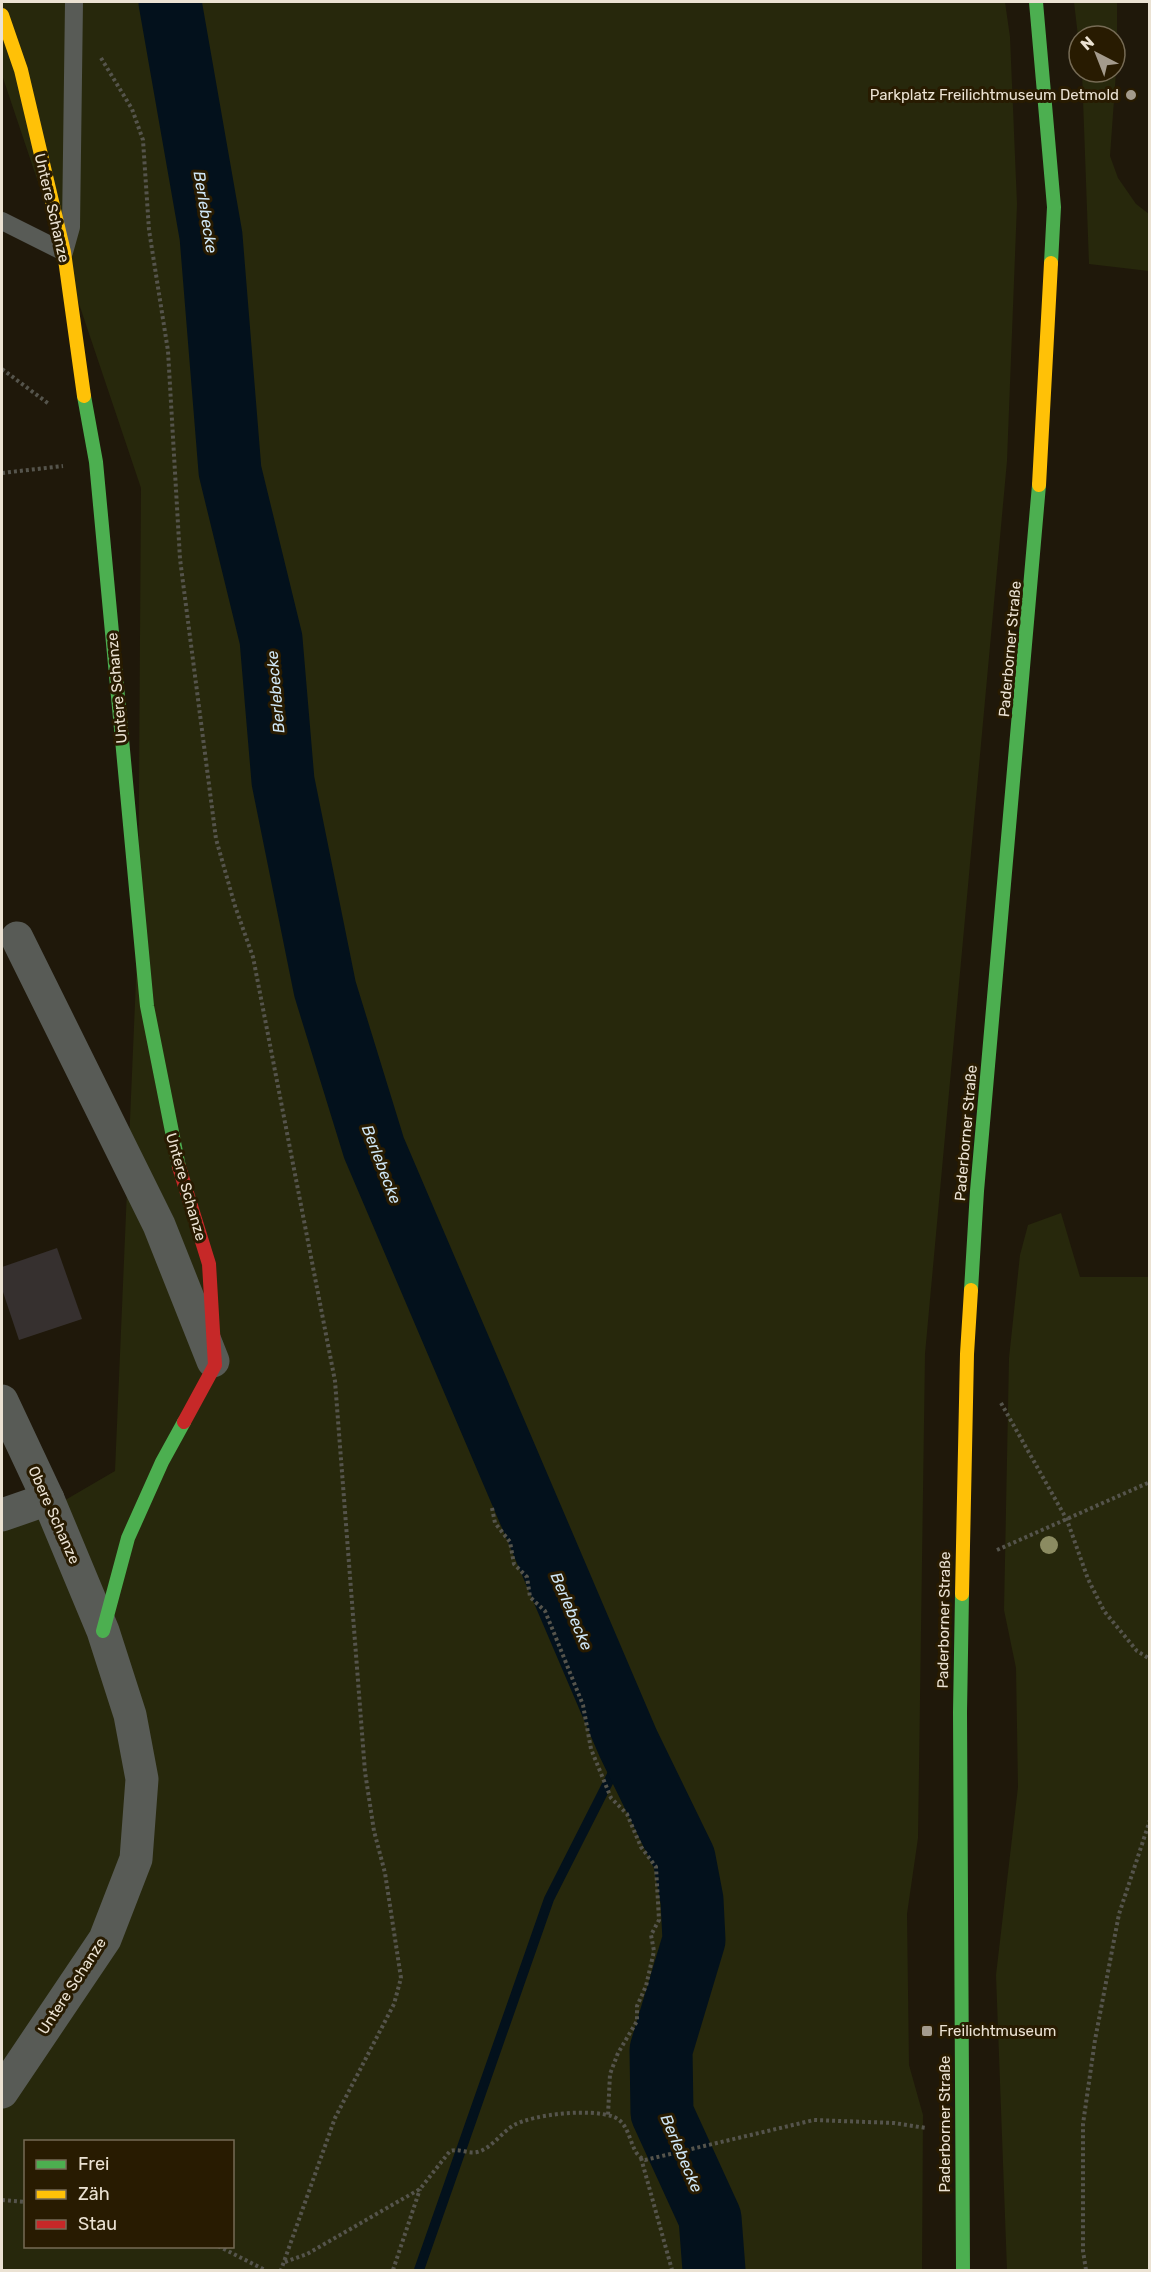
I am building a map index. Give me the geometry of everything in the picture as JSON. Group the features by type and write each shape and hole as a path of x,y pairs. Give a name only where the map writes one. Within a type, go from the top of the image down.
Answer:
{"main road":[{"name":"Paderborner Straße","path":"963,2271 961,1568 967,1354 977,1191 1034,569 1048,352 1054,207 1036,2"},
{"name":"Untere Schanze","path":"2,15 21,70 64,252 89,434 96,462 147,1006 174,1152 208,1264 214,1365"},
{"path":"103,1631 128,1538 162,1462 214,1365"}],"street":[{"path":"17,938 159,1225 214,1365"},
{"name":"Obere Schanze","path":"2,1401 48,1499 103,1631"},
{"path":"2,1515 48,1499"},
{"name":"Untere Schanze","path":"2,2092 105,1939 136,1859 142,1779 130,1715 103,1631"}],"lane":[{"path":"2,221 64,252 71,227 74,8"}],"path":[{"path":"74,8 132,109 143,140 149,230 168,351 180,559 216,838 235,906 254,957 335,1381 365,1772 374,1831 385,1873 401,1978 394,2004 335,2118 281,2271"},
{"path":"2,369 89,434"},
{"path":"2,473 96,462"},
{"path":"997,1396 1067,1520 1088,1579 1104,1611 1137,1651 1149,1659"},
{"path":"961,1568 1149,1482"},
{"path":"492,1508 495,1523 510,1542 514,1564 527,1577 531,1597 545,1611 583,1705 591,1749 611,1798 627,1814 641,1847 656,1867 659,1920 651,1935 654,1952 646,1986 637,2006 637,2021 618,2053 610,2074 608,2115"},
{"path":"1086,2271 1083,2251 1083,2124 1093,2051 1119,1914 1149,1820"},
{"path":"393,2271 420,2189 450,2151 456,2149 475,2153 485,2149 516,2124 565,2113 591,2112 608,2115 621,2121 643,2159 672,2271"},
{"path":"643,2159 814,2120 894,2123 926,2128"},
{"path":"284,2262 307,2254 420,2189"},
{"path":"2,2200 24,2202"},
{"path":"220,2248 265,2271"}],"green space":[{"path":"2,2 1005,2 1010,37 1017,204 1007,461 925,1354 918,1838 907,1914 909,2065 923,2115 922,2270 2,2270 2,1527 43,1513 115,1471 138,933 141,488 2,75"},
{"path":"1074,2 1117,2 1117,24 1077,24"},
{"path":"1082,84 1115,84 1110,156 1118,178 1136,204 1149,214 1149,271 1089,264"},
{"path":"1061,1213 1080,1277 1149,1277 1149,2270 1007,2270 996,1975 1018,1787 1016,1668 1004,1610 1009,1358 1020,1255 1028,1225"}],"building":[{"path":"57,1248 82,1319 19,1340 2,1289 2,1267"}],"waterway":[{"name":"Berlebecke","path":"170,2 211,236 230,471 271,639 283,781 325,989 374,1148 628,1743 684,1858 692,1900 694,1940 661,2050 662,2113 710,2218 714,2270"},
{"path":"419,2270 549,1899 628,1743"}],"traffic: fast":[{"path":"1036,2 1054,207 1051,263"},
{"path":"84,396 96,462 147,1006 179,1167"},
{"path":"971,1290 977,1191 1039,485"},
{"path":"103,1631 128,1538 162,1462 184,1422"},
{"path":"962,1594 960,1712 963,2270"}],"traffic: slow":[{"path":"2,15 21,70 64,252 84,396"},
{"path":"1039,485 1051,263"},
{"path":"962,1594 967,1354 971,1290"}],"traffic: jam":[{"path":"179,1167 209,1264 215,1365 184,1422"}],"place":[{"name":"Parkplatz Freilichtmuseum Detmold","path":"1131,95"},
{"name":"Freilichtmuseum","path":"927,2031"}]}
